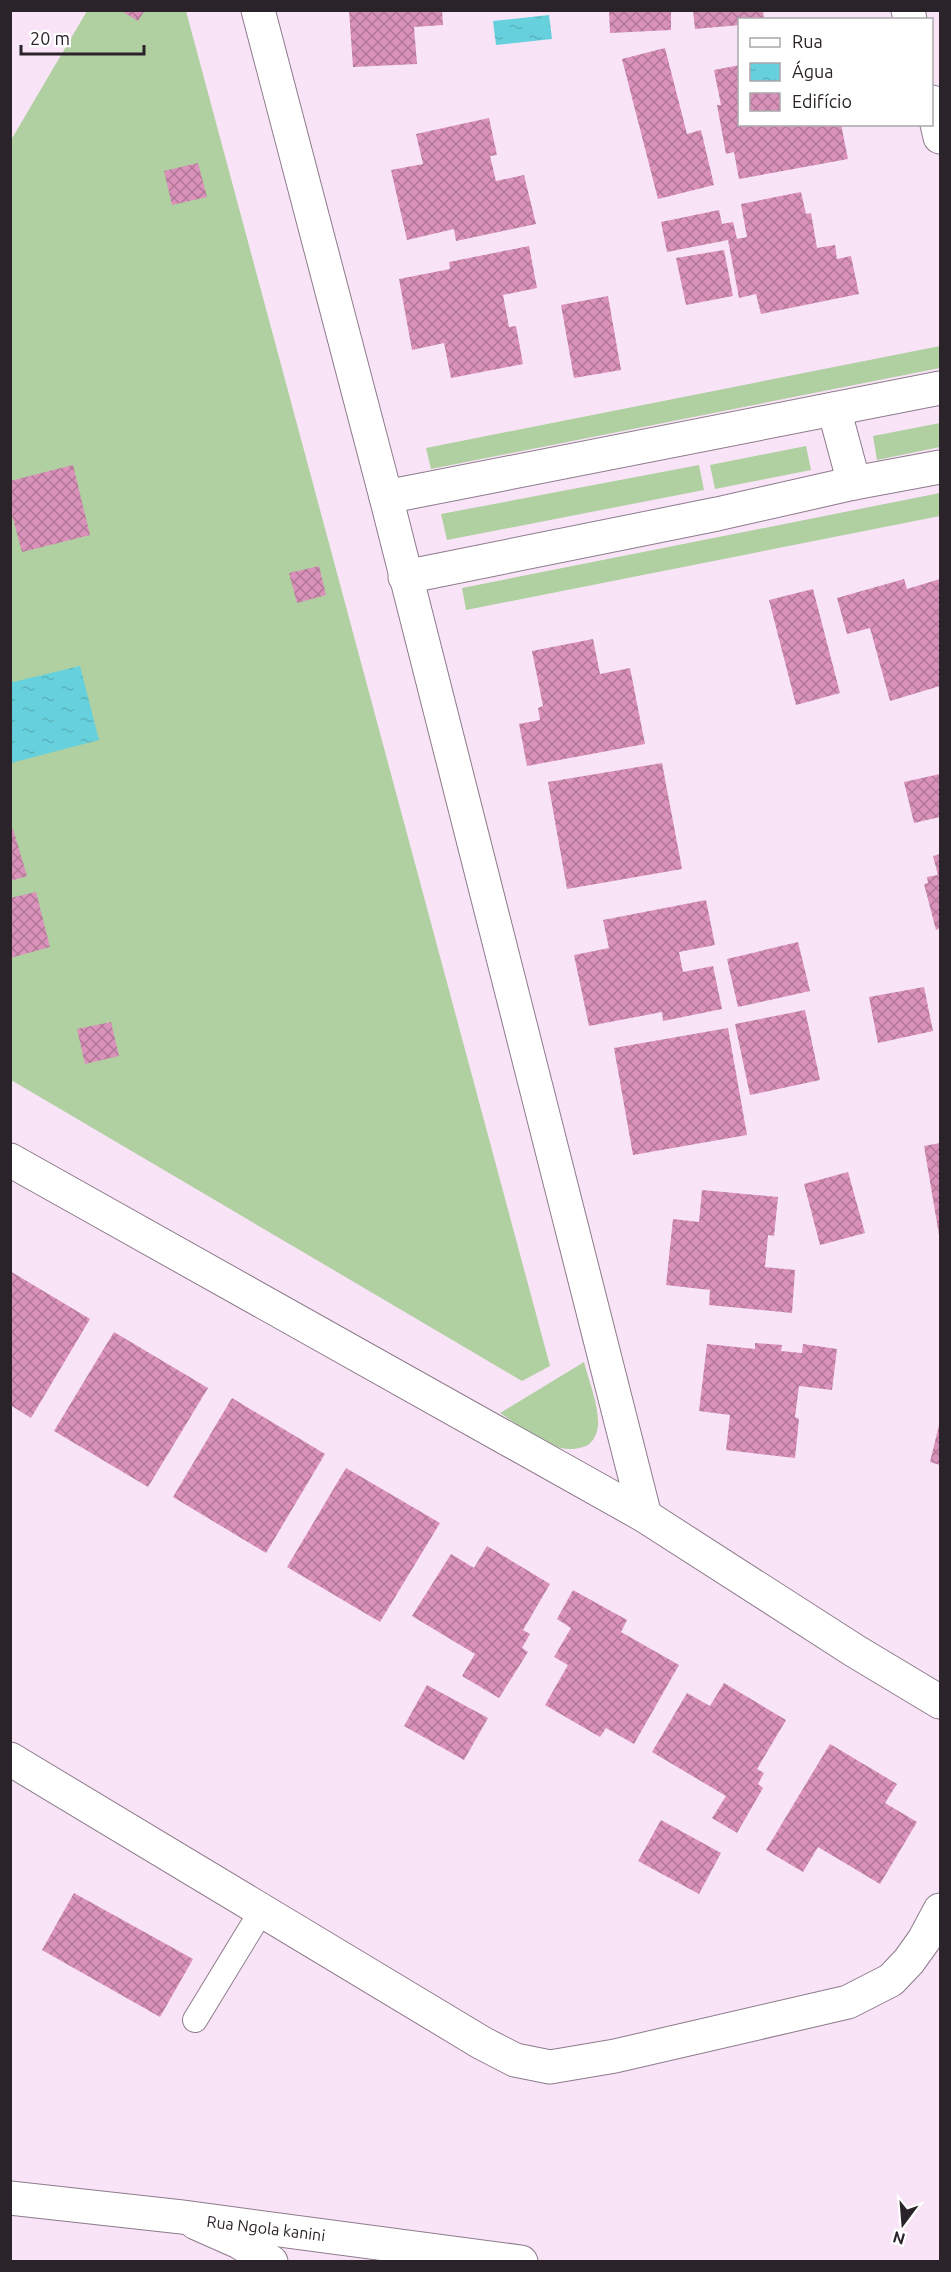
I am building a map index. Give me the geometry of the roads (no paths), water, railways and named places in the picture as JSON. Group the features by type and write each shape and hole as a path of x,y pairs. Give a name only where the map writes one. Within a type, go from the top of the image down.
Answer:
{"street":[{"path":"258,10 386,497 645,1516"},
{"path":"933,106 940,137"},
{"path":"386,497 940,388"},
{"path":"834,409 854,483"},
{"path":"405,577 940,467"},
{"path":"10,1160 645,1516 855,1651 940,1702"},
{"path":"10,1759 482,2043 515,2060 550,2067 615,2056 848,2002 891,1980 924,1940 940,1910"},
{"name":"Rua Ngola kanini","path":"10,2198 182,2217 521,2262"},
{"path":"182,2217 239,2242 272,2262"}],"lane":[{"path":"195,2020 262,1910"}],"water":[{"path":"549,15 552,39 496,45 493,21"},
{"path":"80,666 99,740 11,763 11,680 13,682"}]}
